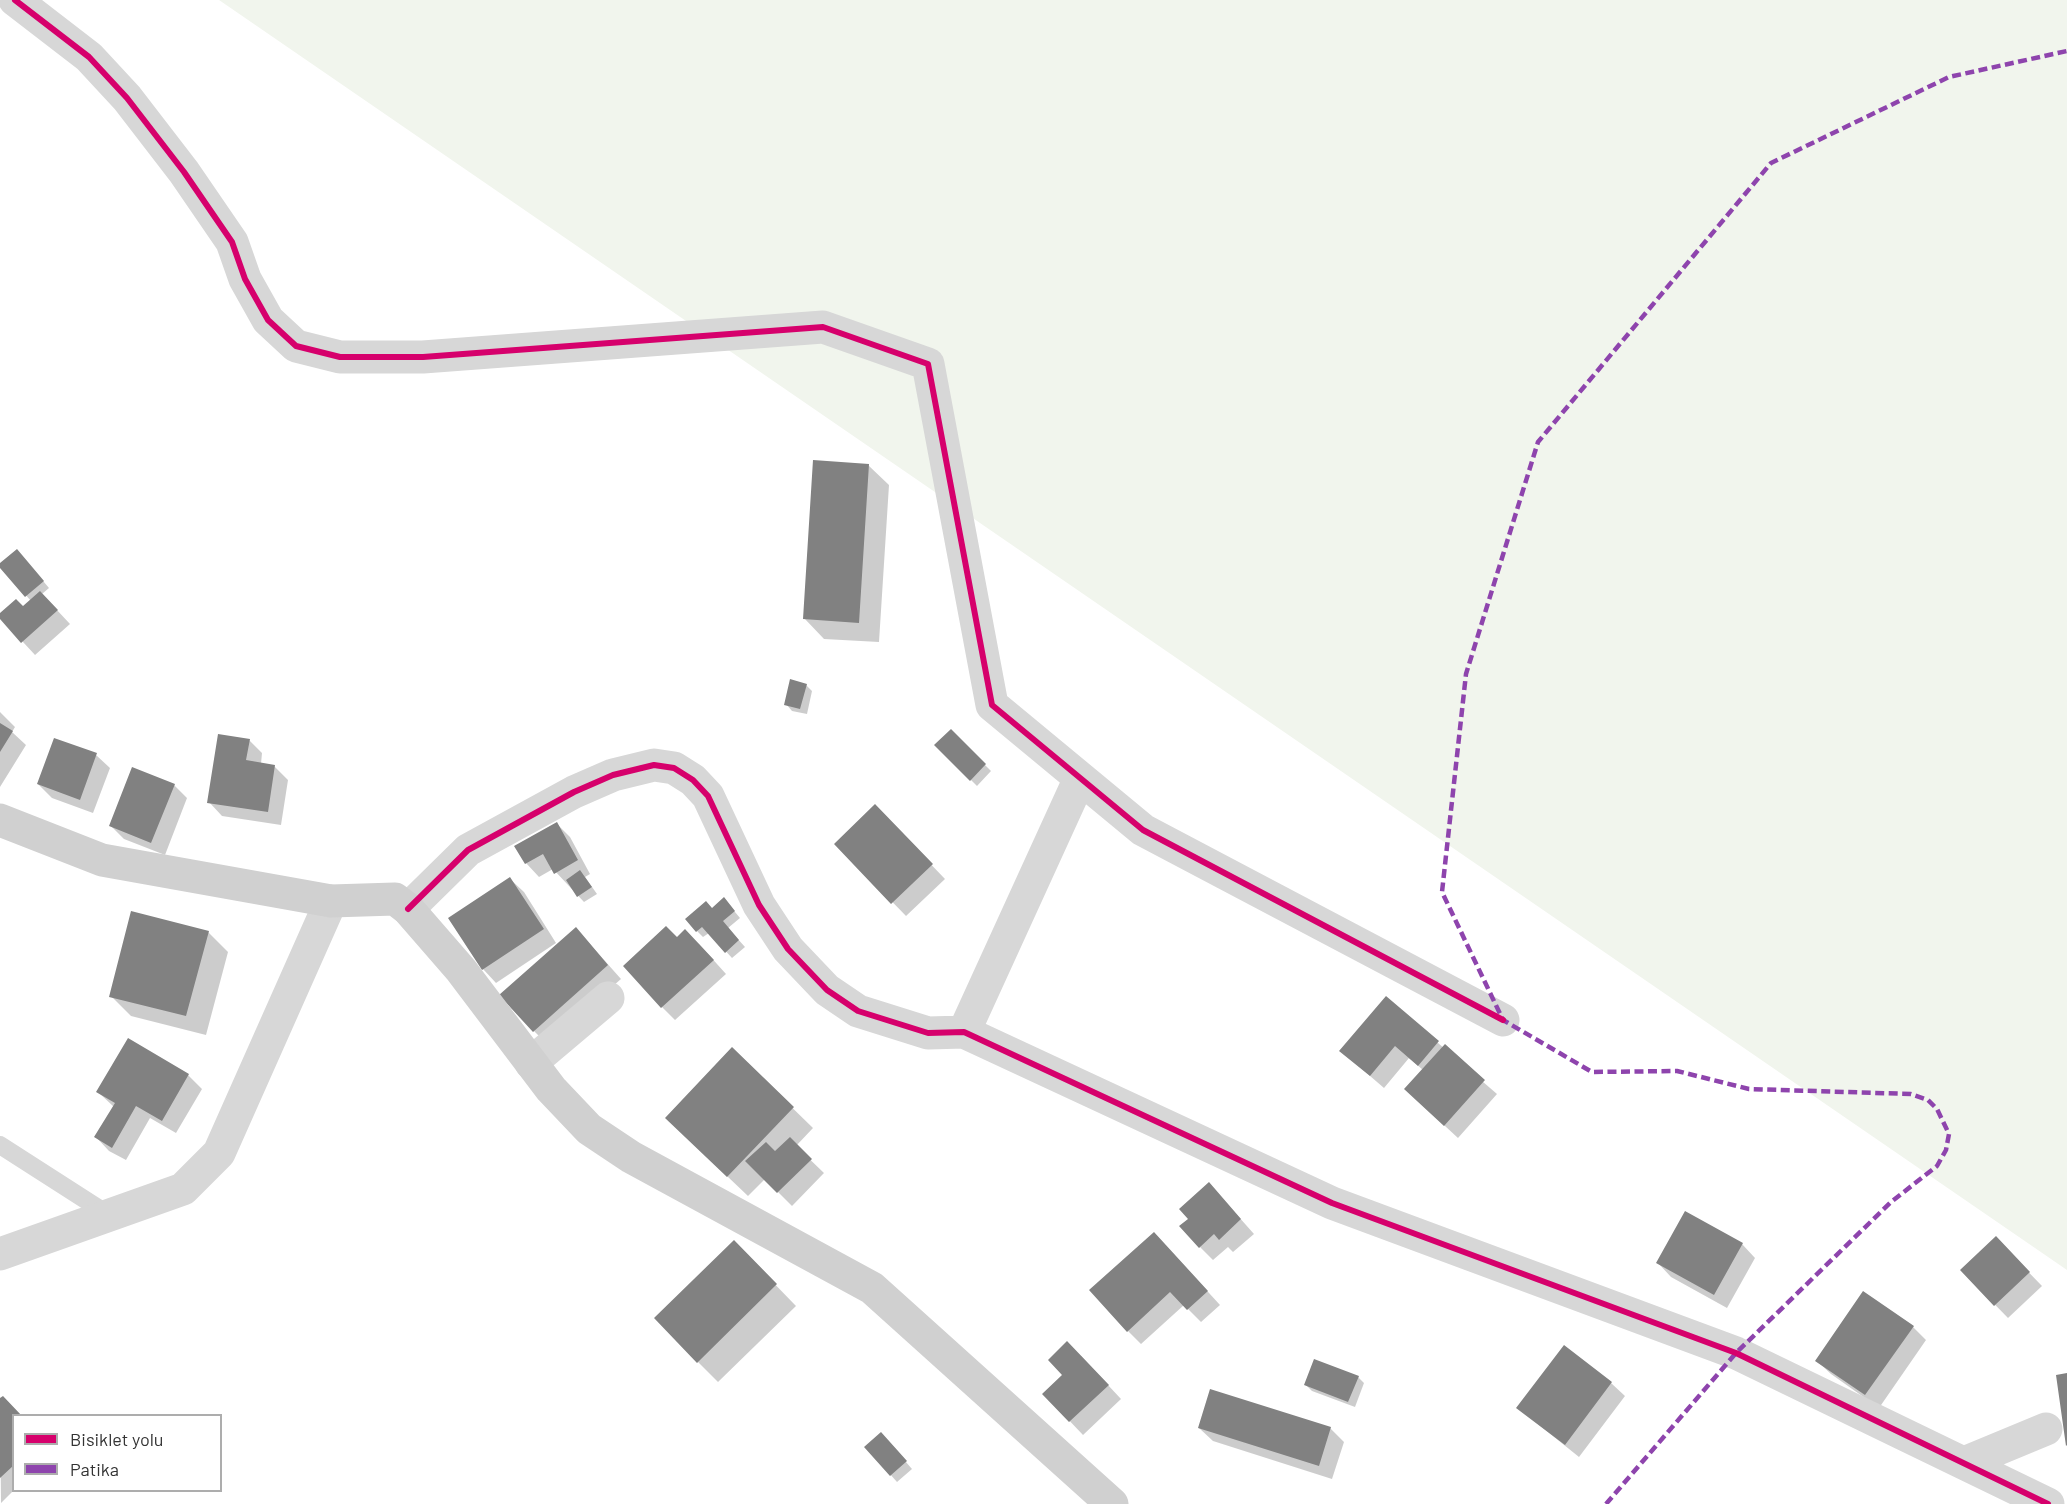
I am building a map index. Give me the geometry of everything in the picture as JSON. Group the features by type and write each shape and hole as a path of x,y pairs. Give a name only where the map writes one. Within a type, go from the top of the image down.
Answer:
{"street":[{"path":"15,0 89,57 127,98 184,172 232,242 245,279 268,320 296,346 340,357 423,357 823,327 928,364 992,705 1143,830 1503,1020"},
{"path":"408,909 468,850 574,792 614,775 654,765 674,768 693,780 708,796 759,904 788,949 827,990 858,1011 928,1033 964,1032 1332,1203 1736,1353 2048,1504"},
{"path":"964,1032 1080,778"},
{"path":"0,820 102,860 331,901 394,899 408,909 461,970 531,1063 589,1129 631,1157 872,1288 1112,1504"},
{"path":"0,1254 183,1189 219,1153 331,901"},
{"path":"531,1063 608,998"},
{"path":"1964,1463 2046,1429"}],"lane":[{"path":"0,1144 109,1215"}],"shaded area":[{"path":"219,0 2067,0 2067,1270"}],"building":[{"path":"813,460 869,464 859,623 803,619"},
{"path":"17,549 44,581 25,597 0,568 0,563"},
{"path":"40,591 58,610 21,643 0,619 0,613 16,599 23,606"},
{"path":"790,679 807,684 800,709 784,705"},
{"path":"0,723 13,731 0,752"},
{"path":"951,729 986,764 970,781 934,745"},
{"path":"218,734 250,739 246,760 275,765 268,812 207,803"},
{"path":"54,738 97,753 80,800 37,784"},
{"path":"132,767 175,784 151,843 109,826"},
{"path":"875,804 933,864 891,904 834,844"},
{"path":"557,822 578,860 554,874 543,854 525,864 514,846"},
{"path":"580,870 592,887 577,897 566,880"},
{"path":"510,877 544,929 482,970 448,918"},
{"path":"724,897 735,911 723,921 739,940 725,953 702,927 696,932 685,919 706,901 712,908"},
{"path":"131,911 209,931 186,1016 109,997"},
{"path":"666,926 677,937 685,929 714,960 661,1008 623,966"},
{"path":"576,927 608,965 533,1032 499,995"},
{"path":"1386,996 1439,1041 1418,1066 1395,1046 1370,1076 1339,1051"},
{"path":"128,1038 189,1074 162,1121 136,1106 112,1148 94,1137 115,1103 96,1092"},
{"path":"1445,1044 1485,1080 1444,1126 1404,1089"},
{"path":"732,1047 794,1107 727,1177 665,1118"},
{"path":"790,1137 812,1159 777,1193 745,1161 766,1142 775,1151"},
{"path":"1209,1182 1241,1219 1219,1240 1214,1234 1199,1248 1179,1226 1188,1219 1179,1209"},
{"path":"1685,1211 1743,1243 1714,1295 1656,1263"},
{"path":"1154,1232 1208,1291 1187,1310 1170,1292 1127,1332 1089,1290"},
{"path":"1996,1236 2030,1272 1994,1306 1960,1270"},
{"path":"734,1240 777,1284 697,1363 654,1318"},
{"path":"1863,1291 1914,1326 1865,1395 1815,1361"},
{"path":"1067,1341 1109,1385 1069,1422 1042,1394 1062,1375 1048,1360"},
{"path":"1564,1345 1612,1382 1565,1445 1516,1408"},
{"path":"1314,1359 1359,1376 1348,1402 1304,1385"},
{"path":"2067,1373 2067,1445 2066,1446 2056,1375"},
{"path":"1210,1389 1331,1427 1319,1466 1198,1428"},
{"path":"3,1396 20,1414 12,1414 12,1467 0,1478 0,1398"},
{"path":"881,1432 907,1461 890,1476 864,1447"}],"marked path":[{"path":"1606,1504 1736,1353 1891,1202 1937,1166 1946,1150 1949,1134 1937,1109 1928,1100 1911,1094 1749,1089 1677,1071 1592,1072 1503,1020 1442,892 1466,674 1538,442 1771,163 1949,77 2067,51"}],"cycle path":[{"path":"15,0 89,57 127,98 184,172 232,242 245,279 268,320 296,346 340,357 423,357 823,327 928,364 992,705 1143,830 1503,1020"},
{"path":"408,909 468,850 574,792 613,775 654,765 674,768 693,780 708,796 759,905 788,949 827,990 858,1011 928,1033 964,1032 1332,1203 1736,1353 2048,1504"}]}
